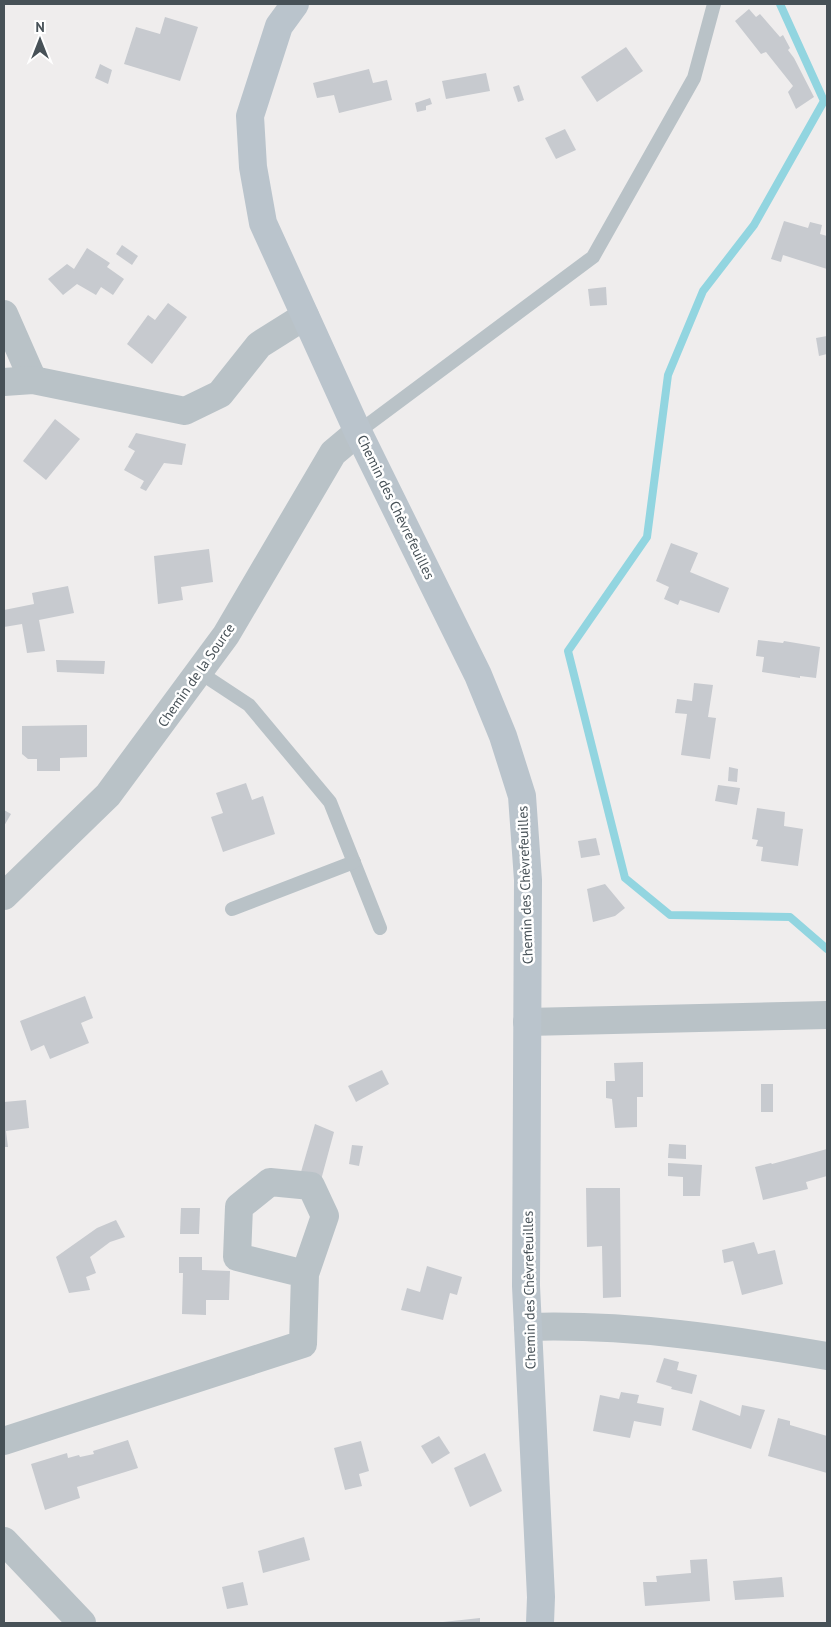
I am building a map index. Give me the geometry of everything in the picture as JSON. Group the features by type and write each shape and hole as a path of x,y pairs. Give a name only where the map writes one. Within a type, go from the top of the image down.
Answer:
{"street":[{"name":"Chemin des Chèvrefeuilles","path":"295,4 279,26 250,116 253,167 263,223 358,432 478,675 503,736 522,796 528,880 526,1286 541,1598 540,1623"},
{"path":"4,314 33,380"},
{"path":"4,382 33,380 185,411 220,394 259,345 305,316"},
{"name":"Chemin de la Source","path":"4,896 108,796 226,635 333,453 358,432"},
{"path":"527,1022 827,1014"},
{"path":"4,1441 304,1344 305,1274"},
{"path":"528,1327 671,1332 827,1356"},
{"path":"4,1541 82,1623"}],"lane":[{"path":"358,432 593,257 694,78 714,4"},
{"path":"199,672 249,705 330,802 380,928"},
{"path":"232,909 354,862"}],"building":[{"path":"749,9 756,17 760,14 780,37 783,35 790,48 788,50 814,97 796,109 788,92 793,86 766,52 761,54 735,21"},
{"path":"165,17 198,27 180,81 124,64 136,27 160,34"},
{"path":"626,47 643,71 597,102 581,77"},
{"path":"100,64 112,70 108,84 95,78"},
{"path":"369,69 373,83 387,80 392,100 339,113 334,95 317,98 313,83"},
{"path":"486,73 490,91 446,99 442,81"},
{"path":"519,85 524,100 518,102 513,87"},
{"path":"430,98 432,104 426,106 426,110 417,112 415,103"},
{"path":"565,129 576,150 556,159 545,138"},
{"path":"784,221 808,228 810,222 822,225 820,234 827,236 827,269 783,255 781,262 771,259"},
{"path":"122,245 138,256 132,265 116,254"},
{"path":"87,248 110,263 107,267 124,279 113,295 101,287 96,295 77,284 63,295 48,279 67,264 74,269"},
{"path":"606,287 607,305 590,306 588,289"},
{"path":"168,303 187,317 152,364 127,344 148,315 155,320"},
{"path":"827,336 827,354 819,356 816,338"},
{"path":"55,419 80,439 46,480 23,461"},
{"path":"136,433 186,444 182,465 164,463 146,491 140,488 144,481 124,470 135,451 128,447"},
{"path":"671,543 698,553 690,572 729,588 719,613 680,600 678,605 664,599 669,587 656,581"},
{"path":"209,549 213,582 181,587 183,600 158,604 154,556"},
{"path":"68,586 74,613 39,620 45,651 27,653 22,624 4,627 4,610 34,604 32,593"},
{"path":"758,640 783,643 784,641 820,647 816,678 800,676 800,678 762,672 764,657 756,656"},
{"path":"56,660 105,661 104,674 57,672"},
{"path":"694,683 713,685 708,717 716,718 710,759 681,755 687,714 675,713 677,699 692,701"},
{"path":"87,725 87,757 60,758 60,771 37,771 37,759 28,759 22,754 22,726"},
{"path":"729,767 738,769 737,782 728,781"},
{"path":"246,783 252,800 263,796 275,834 223,852 211,817 223,813 216,793"},
{"path":"718,785 740,788 737,805 715,801"},
{"path":"757,808 785,812 784,826 803,829 798,866 761,861 763,847 756,846 758,840 752,839"},
{"path":"4,810 11,814 4,826"},
{"path":"596,838 600,855 581,858 578,841"},
{"path":"605,884 625,908 615,916 593,922 587,889"},
{"path":"85,996 93,1018 81,1023 89,1043 50,1059 44,1045 31,1051 20,1021"},
{"path":"643,1062 643,1097 637,1097 637,1127 615,1128 612,1099 606,1098 606,1081 615,1081 614,1063"},
{"path":"382,1070 389,1084 356,1102 348,1086"},
{"path":"761,1084 773,1084 773,1112 761,1112"},
{"path":"26,1100 29,1128 6,1131 8,1147 4,1147 4,1102"},
{"path":"315,1124 334,1132 321,1180 301,1172"},
{"path":"669,1144 686,1145 686,1159 668,1158"},
{"path":"352,1145 363,1146 359,1166 349,1164"},
{"path":"827,1149 827,1176 806,1182 808,1189 763,1200 755,1167"},
{"path":"668,1163 702,1165 700,1196 683,1196 683,1177 668,1176"},
{"path":"586,1188 620,1188 621,1297 603,1298 602,1246 587,1247"},
{"path":"181,1208 200,1208 199,1234 180,1234"},
{"path":"116,1220 125,1237 110,1242 90,1257 96,1273 86,1277 90,1290 69,1293 56,1257 97,1228"},
{"path":"754,1242 758,1254 775,1250 783,1284 742,1295 733,1261 724,1263 722,1250"},
{"path":"179,1257 202,1257 202,1270 230,1271 229,1300 206,1300 206,1315 182,1314 183,1273 179,1273"},
{"path":"427,1266 462,1277 457,1295 450,1293 443,1320 401,1310 407,1288 420,1292"},
{"path":"664,1358 679,1362 677,1370 697,1375 692,1394 671,1389 672,1387 656,1382"},
{"path":"621,1392 639,1395 637,1403 664,1408 661,1426 634,1421 630,1438 593,1431 600,1395 619,1399"},
{"path":"700,1400 740,1416 742,1405 765,1410 751,1449 692,1430"},
{"path":"778,1418 790,1421 790,1425 827,1436 827,1473 768,1456"},
{"path":"439,1436 450,1453 432,1464 421,1446"},
{"path":"128,1440 138,1468 77,1487 80,1498 45,1510 31,1464 67,1453 68,1458 94,1454 93,1451"},
{"path":"361,1441 369,1471 359,1474 362,1486 345,1490 334,1448"},
{"path":"485,1453 502,1491 470,1507 454,1468"},
{"path":"304,1537 310,1560 263,1573 258,1551"},
{"path":"707,1559 710,1601 645,1606 643,1582 657,1582 656,1576 691,1573 690,1560"},
{"path":"782,1577 784,1597 735,1600 733,1581"},
{"path":"243,1582 248,1605 227,1609 222,1587"},
{"path":"480,1618 480,1623 443,1622"}],"waterway":[{"path":"780,4 824,101 754,225 703,291 668,375 647,537 568,651 625,878 670,915 790,917 827,949"}]}
